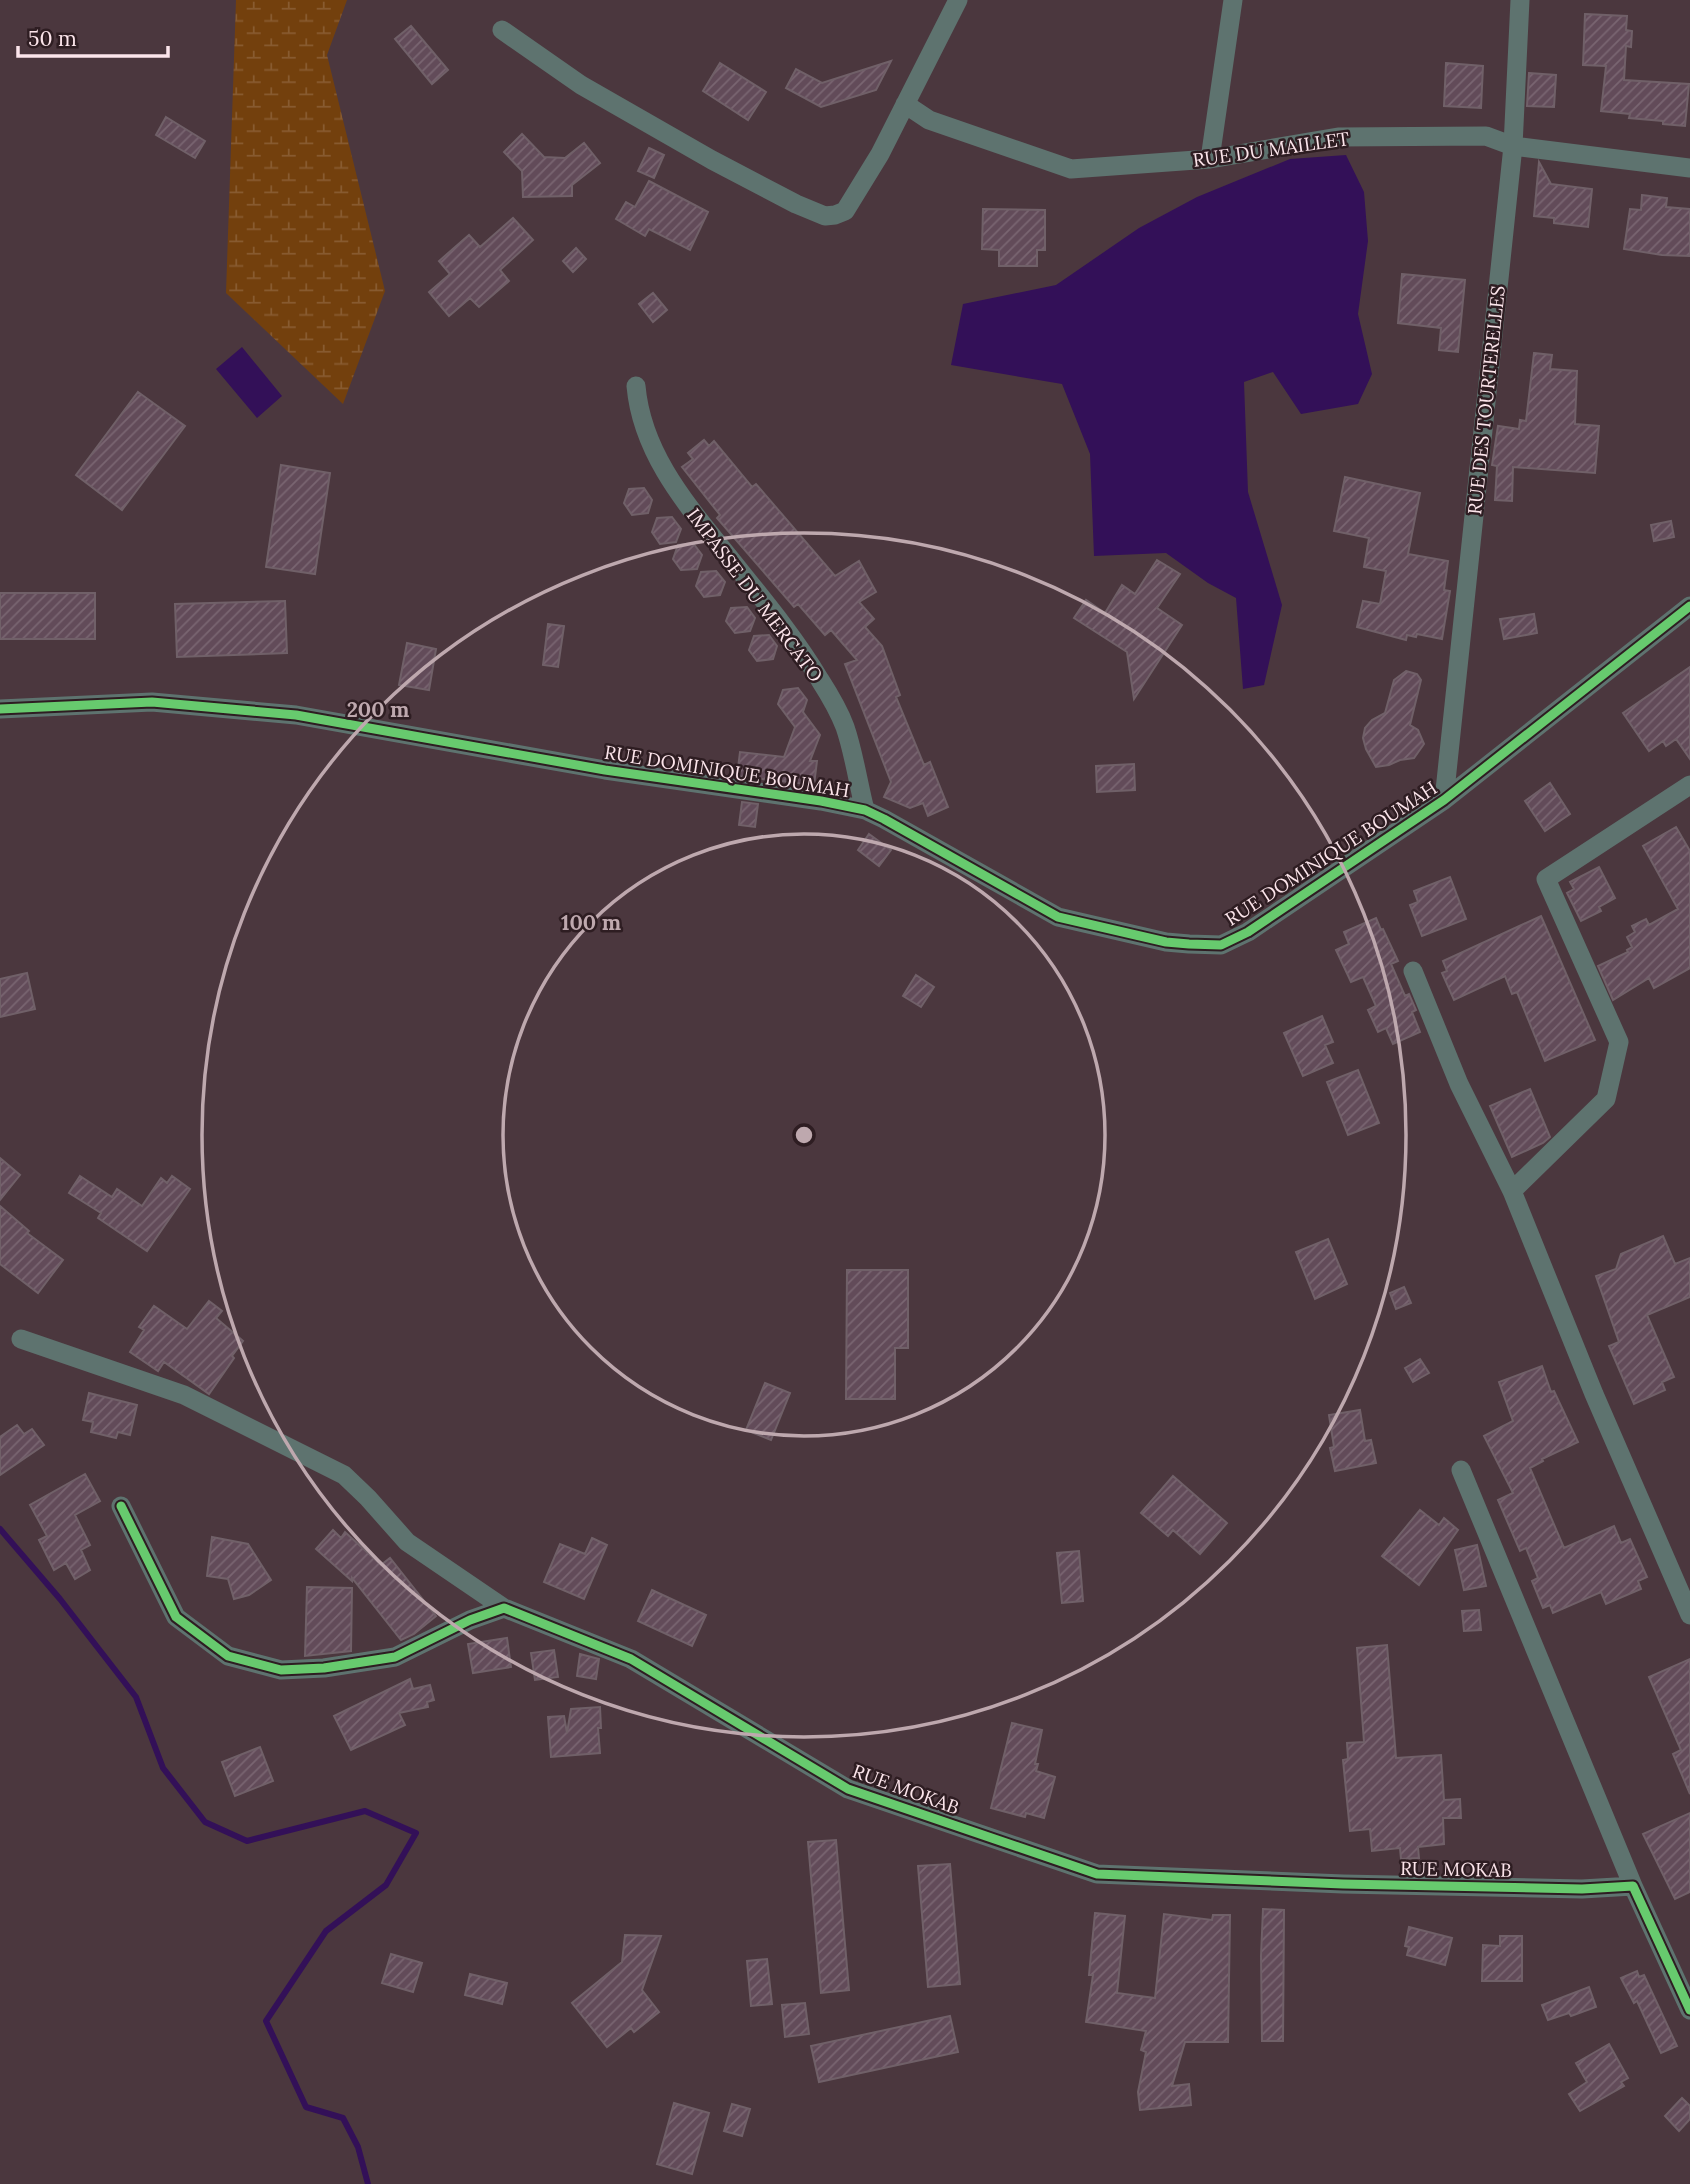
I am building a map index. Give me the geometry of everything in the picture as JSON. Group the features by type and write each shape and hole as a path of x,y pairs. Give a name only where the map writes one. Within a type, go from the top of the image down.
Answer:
{"street":[{"path":"502,30 581,85 712,160 796,204 825,216 845,211 880,154 958,0"},
{"path":"1210,159 1233,0"},
{"name":"RUE DES TOURTERELLES","path":"1444,800 1513,146 1520,0"},
{"name":"RUE DU MAILLET","path":"905,104 929,120 1070,169 1210,159 1338,137 1486,136 1513,146 1690,168"},
{"name":"IMPASSE DU MERCATO","path":"636,386 647,433 666,474 702,525 769,607 820,680 845,726 865,810"},
{"name":"RUE DOMINIQUE BOUMAH","path":"0,709 152,702 296,715 605,770 821,801 865,810 1058,918 1166,942 1220,945 1248,932 1444,800 1690,606"},
{"path":"1512,1191 1606,1099 1619,1041 1546,879 1690,785"},
{"path":"1413,971 1459,1084 1512,1191 1594,1394 1690,1615"},
{"name":"RUE MOKAB","path":"21,1339 184,1395 344,1475 407,1542 504,1608 631,1659 848,1789 1097,1874 1357,1884 1582,1889 1633,1886"},
{"path":"1461,1470 1633,1886 1690,2010"},
{"path":"121,1506 176,1617 228,1656 281,1670 324,1668 395,1657 470,1620 504,1608"}],"green space":[{"path":"236,0 347,0 327,55 385,291 343,404 226,293"}],"shaded area":[{"path":"1346,155 1364,192 1368,241 1358,314 1372,374 1358,404 1301,414 1273,372 1244,382 1248,492 1282,605 1264,685 1243,689 1236,598 1208,583 1166,553 1094,556 1090,454 1062,384 951,365 963,304 1056,285 1139,228 1197,197 1290,159"},
{"path":"242,347 282,396 257,418 216,369"}],"building":[{"path":"1585,14 1627,16 1626,30 1632,31 1631,47 1626,46 1624,80 1689,84 1685,126 1629,118 1630,114 1601,111 1606,66 1583,65"},
{"path":"411,26 448,70 432,84 395,39"},
{"path":"891,61 876,90 821,107 786,88 796,69 822,83"},
{"path":"720,63 766,92 748,120 703,91"},
{"path":"1446,63 1483,66 1481,108 1444,106"},
{"path":"1529,73 1556,75 1554,107 1527,106"},
{"path":"166,117 205,141 195,158 156,135"},
{"path":"522,134 544,157 565,158 584,143 600,163 572,185 572,196 523,197 522,171 504,152"},
{"path":"649,148 664,155 654,178 638,171"},
{"path":"1539,162 1551,184 1592,189 1588,227 1554,223 1554,218 1534,216"},
{"path":"649,181 708,212 690,250 649,229 645,236 616,219 626,202 635,207"},
{"path":"1642,195 1667,198 1666,207 1690,209 1690,256 1624,249 1630,209 1641,210"},
{"path":"983,209 1045,210 1045,250 1037,250 1037,266 999,266 999,250 982,249"},
{"path":"513,218 533,240 500,270 509,281 479,307 470,298 449,316 429,292 450,274 439,261 469,235 480,247"},
{"path":"576,248 586,259 573,272 563,261"},
{"path":"1402,274 1465,280 1458,352 1439,350 1441,328 1398,323"},
{"path":"653,293 667,310 653,322 639,304"},
{"path":"1534,353 1552,355 1550,369 1577,371 1575,424 1599,426 1595,473 1513,467 1512,501 1495,500 1497,466 1492,465 1498,426 1519,429 1520,420 1526,421"},
{"path":"138,392 185,426 122,510 76,475"},
{"path":"704,440 709,446 714,441 752,487 756,484 835,576 859,561 876,592 859,602 874,619 865,627 882,646 900,695 896,697 924,765 930,762 948,807 928,816 923,803 910,808 884,797 891,782 845,664 857,660 831,630 825,635 798,604 794,607 717,518 720,515 682,467 693,459 688,453"},
{"path":"281,465 330,473 315,574 266,567"},
{"path":"1345,477 1420,493 1408,554 1448,561 1444,590 1450,591 1442,639 1417,634 1416,637 1407,635 1406,640 1357,627 1363,601 1380,604 1386,571 1364,567 1369,538 1334,531"},
{"path":"644,488 652,500 648,513 632,515 624,503 629,489"},
{"path":"672,517 681,529 676,542 660,544 652,532 657,518"},
{"path":"1671,521 1674,537 1654,541 1651,525"},
{"path":"693,543 702,555 697,569 681,570 673,559 678,545"},
{"path":"1157,560 1180,574 1157,608 1182,625 1134,699 1127,652 1074,618 1086,600 1105,613 1122,585 1135,594"},
{"path":"716,571 725,582 720,595 704,597 696,586 701,572"},
{"path":"0,593 95,593 95,639 0,639"},
{"path":"285,601 287,653 177,657 175,604"},
{"path":"747,607 755,618 750,631 735,633 726,621 731,608"},
{"path":"1534,614 1537,633 1504,639 1500,619"},
{"path":"548,624 564,626 558,667 543,665"},
{"path":"769,635 777,646 773,659 757,661 749,650 754,636"},
{"path":"407,643 436,649 429,690 399,685"},
{"path":"1690,667 1690,759 1676,739 1666,746 1663,741 1649,751 1623,713"},
{"path":"1406,671 1417,674 1421,680 1410,725 1418,730 1424,744 1414,758 1376,767 1366,749 1363,738 1365,728 1372,720 1385,713 1394,680"},
{"path":"798,688 807,700 803,712 820,735 810,761 817,761 814,785 737,776 740,752 784,757 795,727 778,704 783,690"},
{"path":"1134,764 1135,790 1097,792 1096,766"},
{"path":"1550,783 1570,814 1545,831 1525,801"},
{"path":"742,802 758,804 755,827 739,825"},
{"path":"1676,827 1690,851 1690,968 1654,988 1649,978 1613,1000 1598,966 1628,952 1632,947 1627,937 1635,932 1632,926 1646,919 1649,925 1678,909 1643,846"},
{"path":"869,834 891,850 879,866 858,850"},
{"path":"1599,867 1615,898 1599,907 1601,911 1581,921 1567,893 1574,889 1570,882"},
{"path":"1450,877 1466,919 1422,936 1410,905 1418,902 1414,891"},
{"path":"1541,916 1595,1040 1545,1061 1517,992 1512,994 1505,976 1454,1000 1442,973 1447,971 1443,961"},
{"path":"1376,918 1398,961 1391,964 1405,996 1409,994 1416,1010 1412,1012 1420,1032 1393,1044 1386,1028 1378,1032 1368,1010 1376,1006 1363,977 1351,982 1336,950 1349,944 1344,932"},
{"path":"27,973 35,1009 0,1017 0,979"},
{"path":"916,975 934,987 921,1007 903,996"},
{"path":"1322,1016 1333,1042 1325,1045 1333,1063 1303,1076 1284,1033"},
{"path":"1358,1070 1379,1123 1348,1135 1327,1082"},
{"path":"1530,1089 1550,1137 1512,1157 1490,1106"},
{"path":"0,1158 20,1175 0,1200"},
{"path":"80,1176 112,1197 117,1189 142,1206 161,1178 167,1183 172,1176 190,1189 147,1251 98,1218 101,1213 69,1193"},
{"path":"0,1206 29,1231 27,1233 63,1260 38,1293 0,1264"},
{"path":"1663,1236 1675,1264 1690,1258 1690,1297 1647,1315 1674,1377 1662,1382 1665,1390 1634,1404 1609,1346 1619,1342 1596,1276 1616,1269 1621,1254"},
{"path":"1328,1239 1347,1284 1315,1299 1296,1252"},
{"path":"847,1270 908,1270 908,1348 895,1348 895,1399 846,1399"},
{"path":"1404,1287 1411,1303 1396,1309 1390,1293"},
{"path":"209,1301 222,1311 216,1318 243,1341 209,1394 164,1362 158,1371 130,1352 144,1330 139,1327 154,1306 187,1329"},
{"path":"1420,1359 1429,1373 1413,1382 1405,1368"},
{"path":"1542,1366 1551,1392 1554,1391 1578,1442 1542,1459 1543,1461 1530,1468 1564,1548 1614,1526 1621,1543 1630,1539 1647,1577 1638,1581 1641,1589 1606,1604 1601,1592 1553,1613 1550,1605 1543,1608 1532,1581 1538,1578 1526,1548 1520,1551 1498,1500 1513,1493 1484,1436 1513,1421 1499,1382"},
{"path":"765,1383 790,1393 771,1440 746,1430"},
{"path":"89,1393 137,1405 130,1435 118,1432 116,1438 91,1432 93,1422 83,1420"},
{"path":"1360,1410 1365,1441 1371,1440 1376,1463 1335,1471 1330,1448 1334,1447 1329,1415"},
{"path":"17,1425 24,1434 32,1429 44,1445 0,1475 0,1437"},
{"path":"85,1474 100,1501 75,1515 90,1545 81,1550 90,1570 75,1579 66,1563 54,1570 39,1540 47,1536 30,1505"},
{"path":"1173,1476 1227,1523 1200,1554 1173,1530 1168,1536 1141,1513"},
{"path":"1420,1510 1439,1525 1444,1518 1458,1530 1419,1585 1382,1556"},
{"path":"333,1530 341,1538 345,1532 381,1565 390,1558 436,1616 414,1634 401,1640 352,1578 352,1581 316,1549"},
{"path":"212,1537 248,1544 271,1580 249,1595 234,1599 228,1579 207,1576"},
{"path":"592,1538 607,1545 584,1599 544,1582 560,1544 585,1554"},
{"path":"1477,1545 1486,1586 1464,1590 1455,1550"},
{"path":"1079,1551 1083,1601 1062,1603 1057,1553"},
{"path":"307,1587 352,1588 351,1651 305,1656"},
{"path":"652,1590 706,1615 692,1646 638,1621"},
{"path":"1479,1610 1481,1630 1464,1631 1462,1611"},
{"path":"507,1638 511,1667 473,1673 468,1644"},
{"path":"1387,1645 1396,1758 1441,1755 1444,1800 1460,1799 1461,1818 1443,1818 1444,1844 1418,1847 1419,1858 1401,1859 1400,1848 1372,1851 1370,1829 1350,1831 1343,1760 1348,1759 1347,1743 1364,1742 1357,1648"},
{"path":"554,1650 558,1677 535,1680 531,1653"},
{"path":"580,1654 599,1659 596,1679 577,1676"},
{"path":"1690,1659 1690,1794 1673,1754 1681,1750 1649,1677"},
{"path":"410,1679 413,1689 430,1685 434,1700 427,1702 428,1707 399,1713 405,1725 351,1750 334,1716"},
{"path":"600,1707 600,1753 551,1757 548,1717 564,1716 567,1733 571,1709"},
{"path":"1012,1723 1042,1730 1036,1771 1055,1777 1044,1818 1026,1813 1025,1817 991,1808"},
{"path":"260,1747 273,1781 235,1796 222,1762"},
{"path":"1690,1813 1690,1892 1675,1899 1643,1834"},
{"path":"836,1840 849,1990 821,1993 808,1842"},
{"path":"950,1864 960,1984 928,1987 918,1866"},
{"path":"1263,1909 1284,1910 1283,2041 1262,2041"},
{"path":"1095,1913 1125,1916 1117,1993 1155,1998 1164,1914 1212,1920 1213,1915 1230,1915 1228,2042 1185,2042 1172,2086 1189,2084 1191,2105 1140,2110 1138,2092 1146,2052 1141,2050 1146,2031 1086,2022 1093,1975 1089,1975"},
{"path":"1409,1927 1452,1938 1445,1965 1407,1955 1409,1947 1405,1946"},
{"path":"625,1935 661,1936 642,1990 659,2012 634,2032 631,2028 607,2047 572,2003 622,1962"},
{"path":"1500,1936 1522,1936 1522,1981 1482,1981 1483,1945 1500,1946"},
{"path":"391,1954 422,1963 413,1992 382,1983"},
{"path":"767,1959 772,2004 751,2006 747,1961"},
{"path":"1637,1971 1639,1977 1644,1975 1677,2046 1661,2053 1637,2001 1634,2003 1621,1978"},
{"path":"470,1974 507,1983 502,2004 465,1995"},
{"path":"1589,1987 1596,2007 1571,2016 1569,2013 1548,2020 1542,2005"},
{"path":"805,2003 809,2034 785,2037 782,2005"},
{"path":"950,2016 958,2052 819,2082 811,2046"},
{"path":"1609,2044 1628,2078 1621,2082 1624,2086 1580,2111 1569,2094 1587,2082 1576,2063"},
{"path":"1682,2098 1690,2106 1690,2119 1679,2131 1665,2116"},
{"path":"674,2103 709,2113 692,2174 657,2164"},
{"path":"732,2104 750,2109 742,2136 724,2131"}],"waterway":[{"path":"0,1529 60,1599 136,1697 163,1768 205,1822 247,1841 365,1811 416,1833 386,1885 326,1931 266,2021 306,2107 343,2118 358,2147 368,2184"}],"cycle path":[{"path":"0,709 152,702 296,715 605,770 821,801 865,810 884,819 1058,917 1166,942 1221,945 1248,932 1444,800 1690,606"},
{"path":"121,1506 176,1617 228,1656 281,1670 324,1668 395,1657 470,1620 504,1608 631,1659 848,1789 1097,1874 1343,1884 1582,1889 1633,1886 1690,2010"}]}
